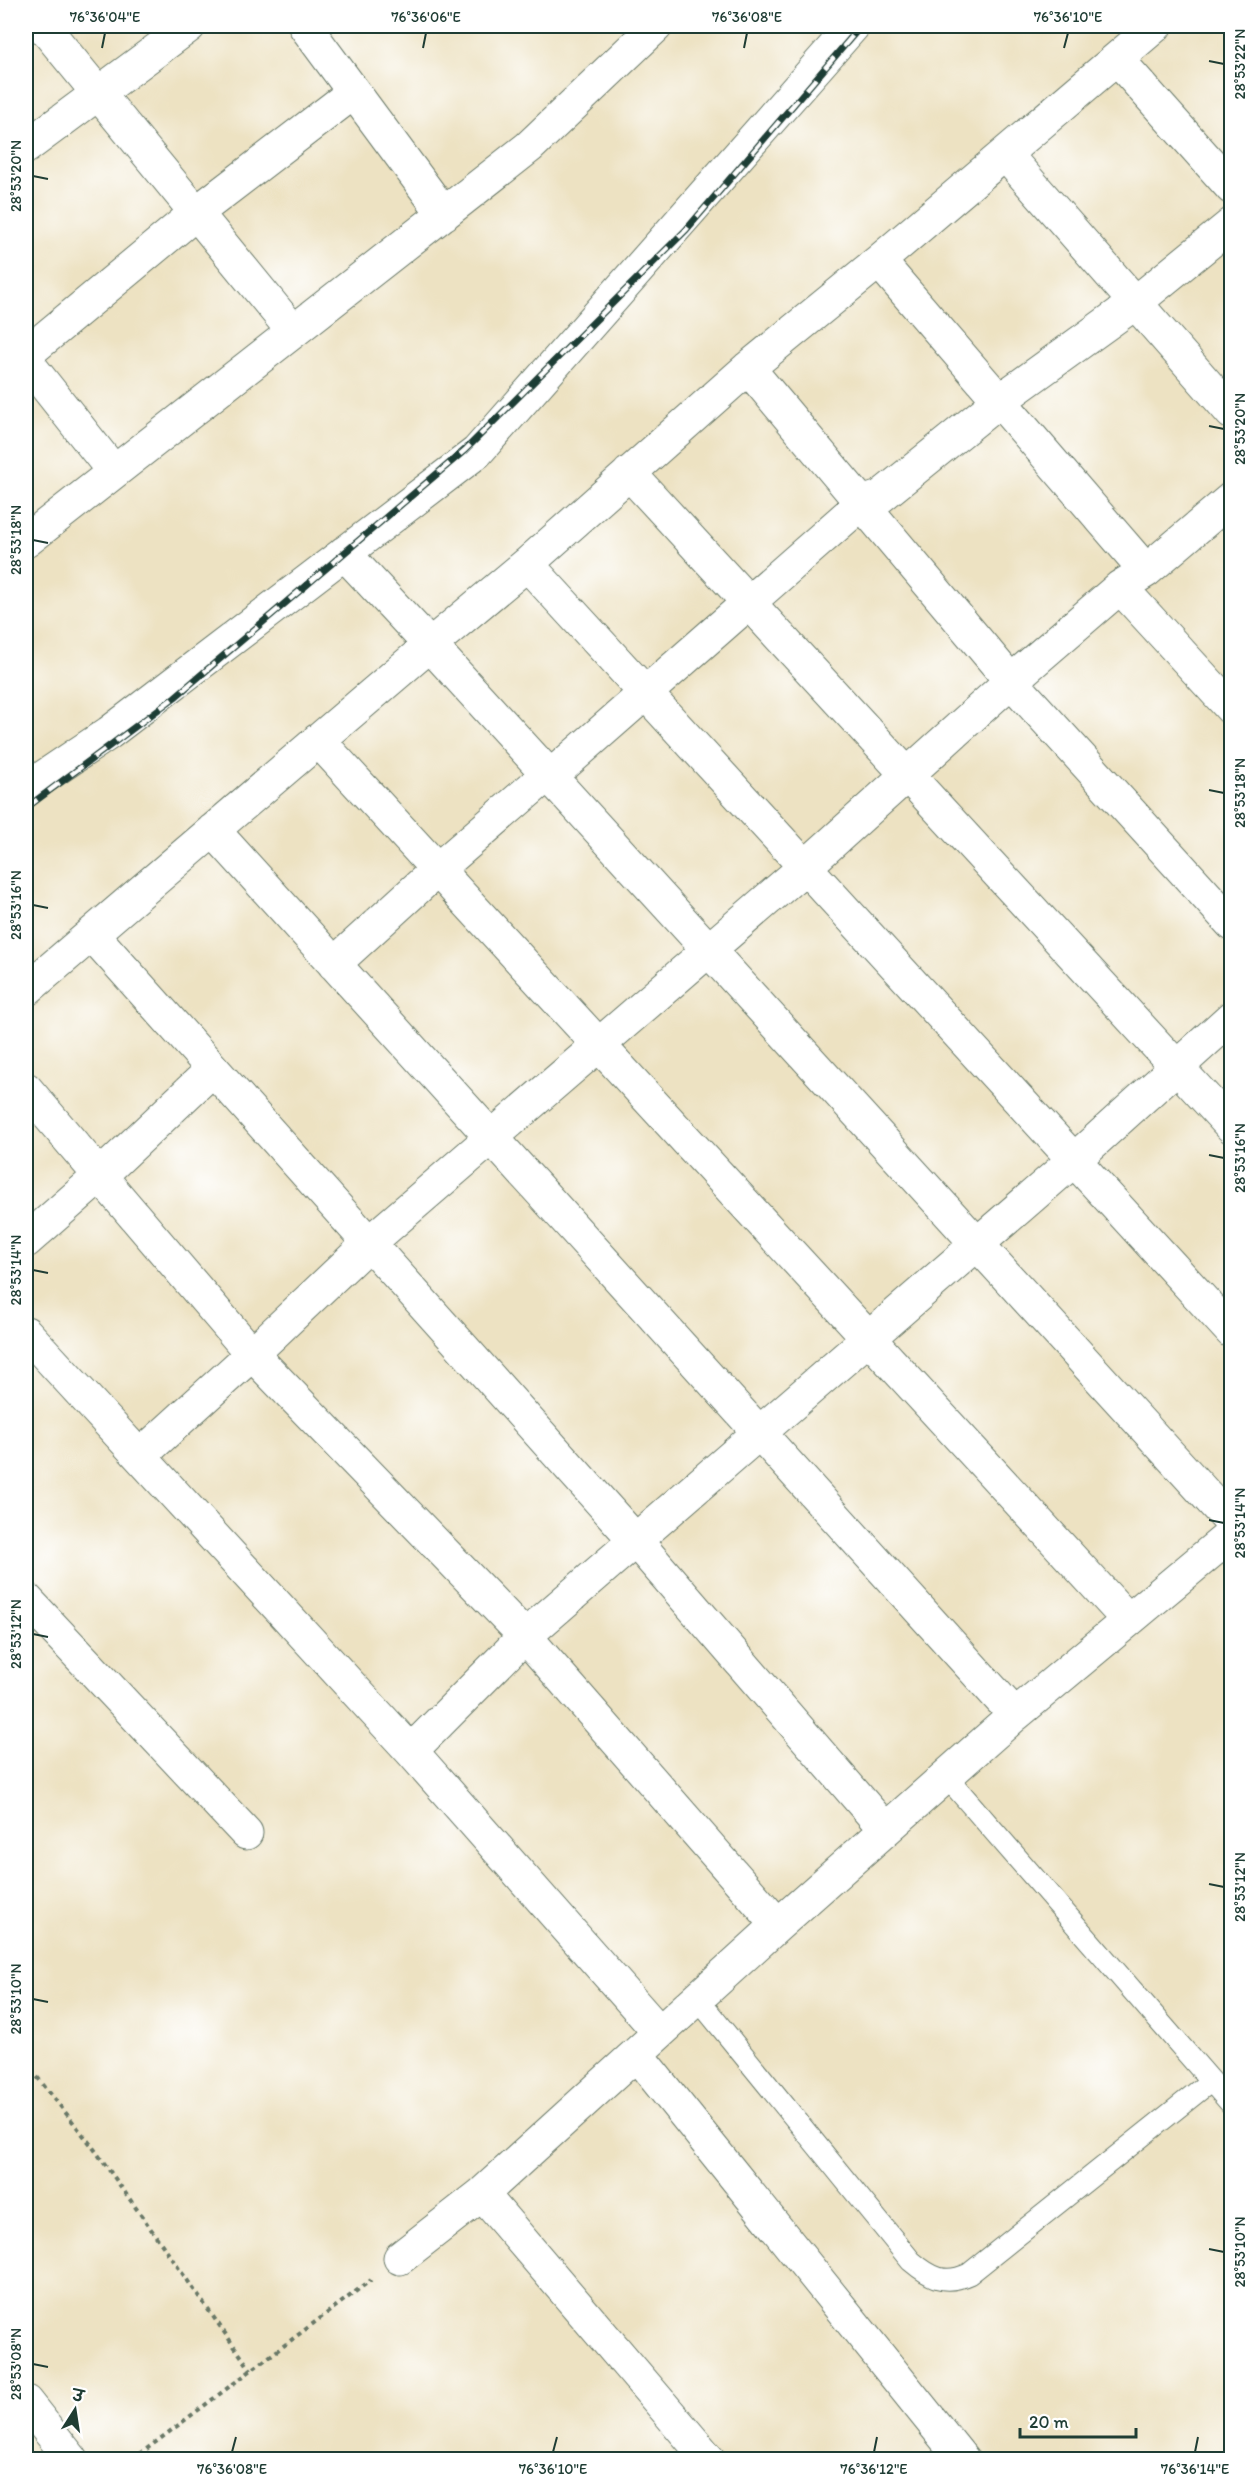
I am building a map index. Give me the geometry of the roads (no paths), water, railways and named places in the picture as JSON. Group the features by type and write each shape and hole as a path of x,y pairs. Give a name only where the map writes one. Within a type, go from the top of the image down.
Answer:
{"street":[{"path":"43,26 293,331"},
{"path":"26,147 189,26"},
{"path":"305,26 444,214"},
{"path":"26,541 529,147 656,26"},
{"path":"28,782 109,733 477,452 853,26"},
{"path":"26,990 527,564 748,368 879,261 1155,26"},
{"path":"1117,58 1232,188"},
{"path":"26,354 196,213 354,92"},
{"path":"1005,154 1232,413"},
{"path":"334,964 438,869 548,774 551,776 862,503 880,497 999,400 1135,303 1232,224"},
{"path":"879,261 999,400 1232,709"},
{"path":"26,361 114,472"},
{"path":"748,368 1011,681 1232,924"},
{"path":"629,473 1232,1127"},
{"path":"141,1455 369,1243 805,867 1011,681 1232,498"},
{"path":"344,553 1232,1523"},
{"path":"527,564 1232,1332"},
{"path":"318,740 1128,1620"},
{"path":"213,830 1015,1715"},
{"path":"92,934 635,1540 885,1829"},
{"path":"411,1751 525,1636 1074,1160 1232,1017"},
{"path":"26,1241 100,1176 213,1069"},
{"path":"26,1089 252,1354 525,1636 778,1925"},
{"path":"26,1333 141,1455 411,1751 648,2043 963,2460"},
{"path":"400,2258 482,2194 778,1925 1015,1715 1232,1534"},
{"path":"26,1599 246,1833"},
{"path":"482,2194 709,2460"},
{"path":"26,2402 72,2460"}],"lane":[{"path":"946,1776 1232,2105"},
{"path":"697,1998 911,2261 929,2275 948,2281 969,2274 1211,2081"}],"railway":[{"path":"26,808 175,697 465,450 686,230 861,26"}]}
